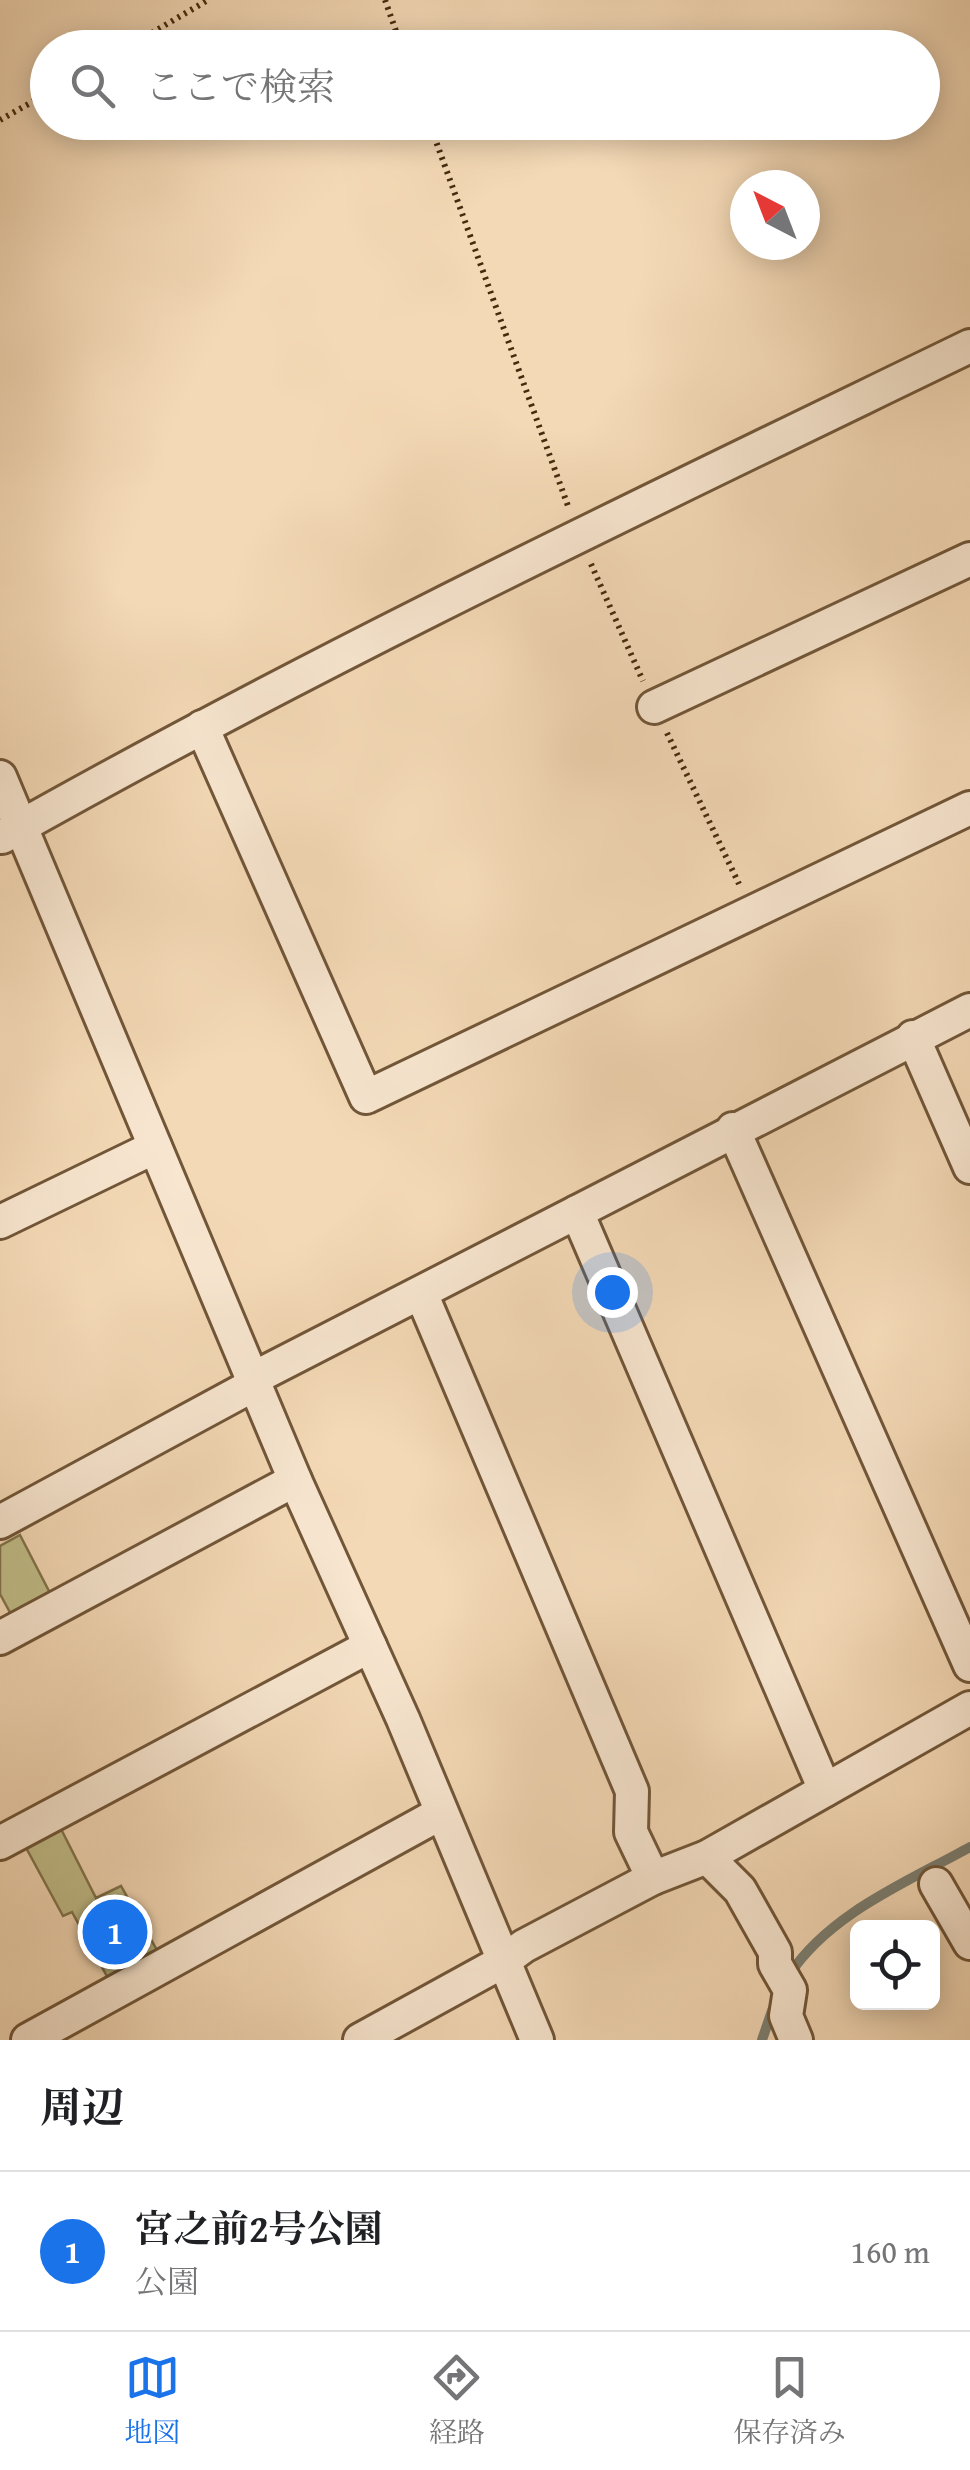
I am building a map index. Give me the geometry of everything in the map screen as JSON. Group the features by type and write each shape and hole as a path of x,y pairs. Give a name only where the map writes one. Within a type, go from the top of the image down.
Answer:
{"street":[{"path":"10,832 202,727 578,536 970,346"},
{"path":"654,707 970,559"},
{"path":"202,727 366,1097 970,808"},
{"path":"0,777 10,832 155,1147 537,2040"},
{"path":"0,1522 254,1381 970,1010"},
{"path":"913,1037 970,1167"},
{"path":"734,1129 970,1665"},
{"path":"0,1222 155,1147"},
{"path":"577,1212 825,1790"},
{"path":"421,1293 632,1791 630,1832 653,1878"},
{"path":"0,1638 295,1480"},
{"path":"0,1843 370,1646"},
{"path":"360,2040 524,1946 653,1878 707,1857 970,1708"},
{"path":"28,2040 441,1813"},
{"path":"707,1857 740,1890 775,1952 786,2016 796,2040"},
{"path":"936,1884 970,1943"}],"path":[{"path":"157,30 208,0"},
{"path":"385,0 396,30"},
{"path":"0,120 30,103"},
{"path":"435,140 578,536"}],"shaded area":[{"path":"20,1535 51,1595 12,1616 0,1594 0,1546"},
{"path":"59,1825 96,1898 121,1886 158,1952 109,1980 72,1912 63,1916 24,1844"}],"waterway":[{"path":"789,1975 806,1953 848,1916 970,1847"},
{"path":"762,2040 773,2008"}],"place":[{"name":"宮之前2号公園","path":"115,1932"}]}
